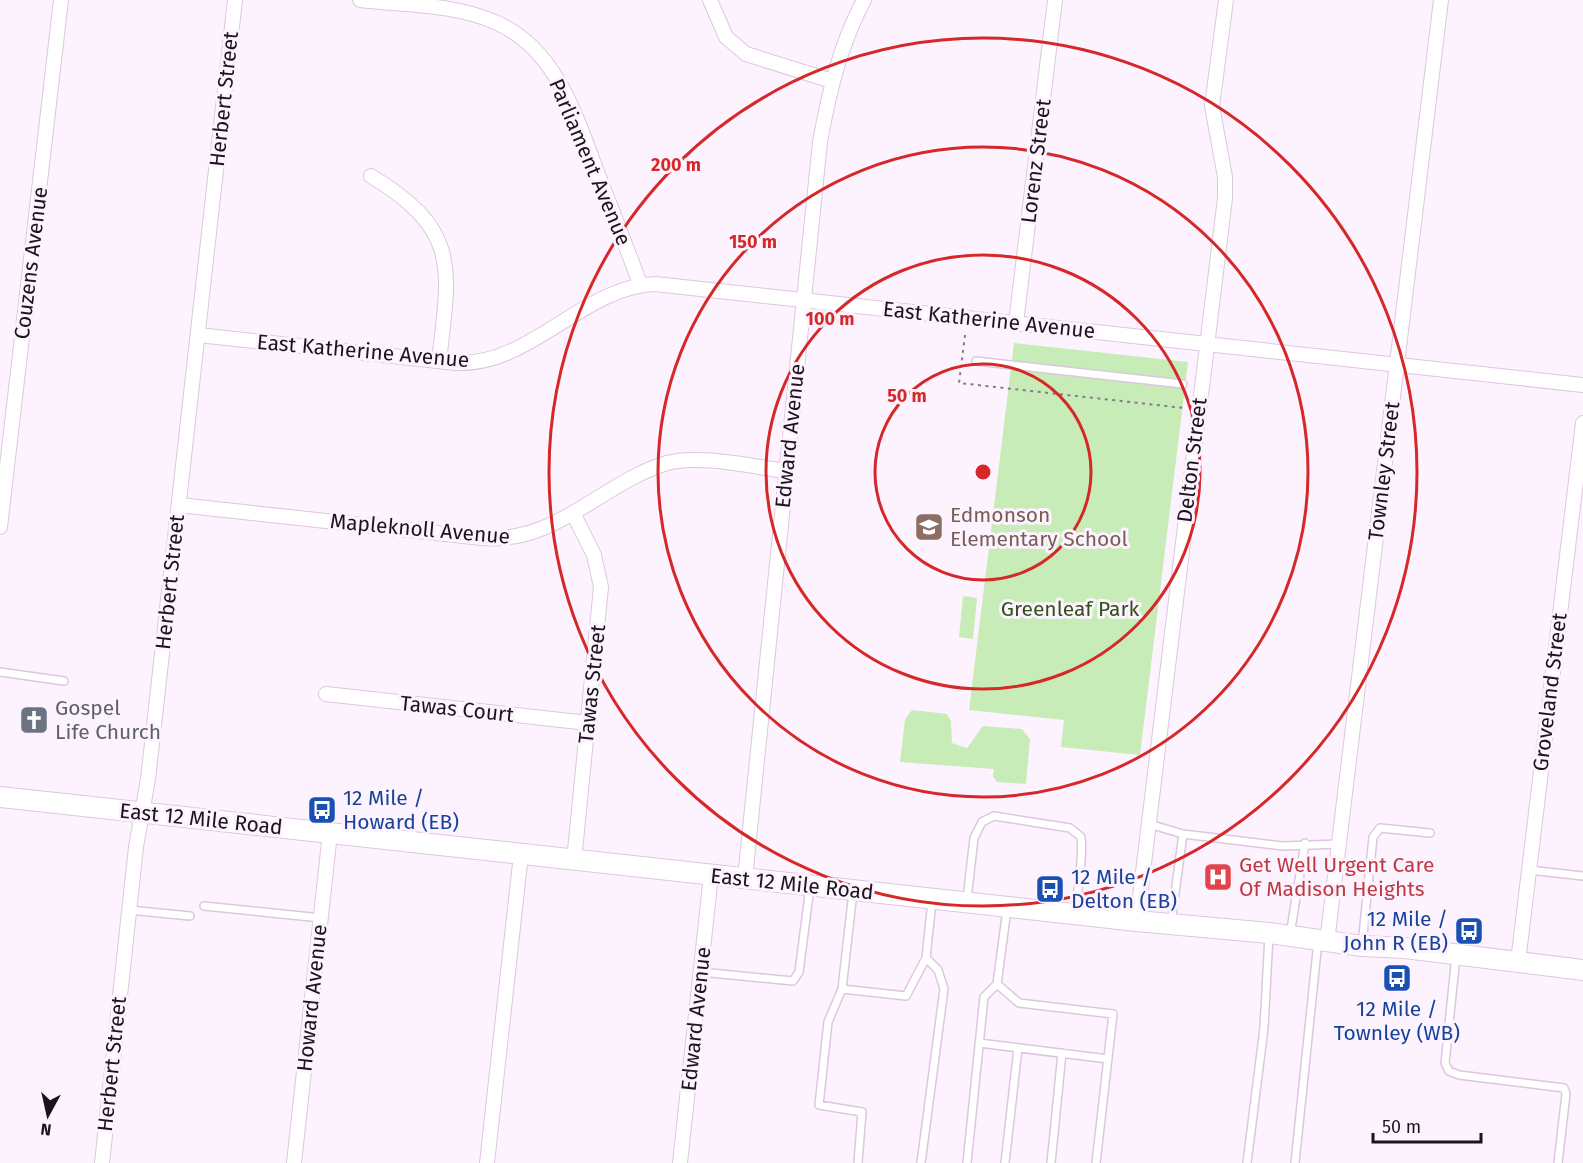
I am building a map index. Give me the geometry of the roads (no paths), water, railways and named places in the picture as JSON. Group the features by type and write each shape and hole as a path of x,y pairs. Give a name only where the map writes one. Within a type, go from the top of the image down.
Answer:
{"main road":[{"name":"East 12 Mile Road","path":"0,797 574,861 1137,921 1290,935 1362,946 1456,954 1583,970"}],"street":[{"name":"Couzens Avenue","path":"0,527 61,0"},
{"name":"Herbert Street","path":"102,1163 129,910 179,505 235,0"},
{"name":"Parliament Avenue","path":"360,0 437,8 477,16 512,31 536,51 548,64 567,96 640,284"},
{"path":"710,0 726,37 746,54 832,81"},
{"name":"Edward Avenue","path":"745,878 819,151 832,81 852,23 864,0"},
{"name":"Lorenz Street","path":"1016,323 1055,0"},
{"name":"Delton Street","path":"1137,921 1225,188 1212,106 1226,0"},
{"name":"Townley Street","path":"1323,940 1339,844 1441,0"},
{"path":"372,176 410,201 431,226 439,242 447,277 439,361"},
{"name":"East Katherine Avenue","path":"198,335 467,363 499,357 625,288 640,284 655,284 1583,385"},
{"name":"Groveland Street","path":"1518,962 1583,423"},
{"name":"Mapleknoll Avenue","path":"179,505 499,539 536,532 668,463 693,460 787,471"},
{"name":"Tawas Street","path":"573,513 594,555 601,587 574,861"},
{"name":"Tawas Court","path":"326,694 588,723"},
{"name":"Howard Avenue","path":"294,1163 330,833"},
{"path":"487,1163 521,854"},
{"name":"Edward Avenue","path":"680,1163 711,875"}],"lane":[{"path":"976,361 1183,384"},
{"path":"0,672 64,681"},
{"path":"967,902 974,838 982,822 994,816 1070,828 1081,837 1083,853 1077,884 1076,914"},
{"path":"1148,824 1163,826 1182,834 1283,846 1305,843 1339,844"},
{"path":"1362,946 1373,837 1380,828 1430,833"},
{"path":"1171,923 1182,834"},
{"path":"1290,935 1305,843"},
{"path":"1529,870 1583,876"},
{"path":"701,972 793,981 800,972 811,885"},
{"path":"853,890 842,989 828,1022 819,1105 862,1112 858,1163"},
{"path":"842,989 906,996 926,958 932,899"},
{"path":"204,906 321,918"},
{"path":"967,1163 984,997 998,984 1007,907"},
{"path":"129,910 190,916"},
{"path":"1247,1163 1264,1029 1269,933"},
{"path":"1295,1163 1323,940"},
{"path":"1456,954 1445,1064 1449,1071 1458,1075 1564,1088 1566,1094 1558,1163"},
{"path":"921,1163 944,989 938,970 926,958"},
{"path":"998,984 1019,1003 1113,1014 1096,1163"},
{"path":"980,1043 1108,1059"},
{"path":"1005,1163 1018,1048"},
{"path":"1051,1163 1062,1053"}],"place":[{"name":"Edmonson Elementary School","path":"929,527"},
{"name":"Gospel Life Church","path":"34,720"},
{"name":"12 Mile / Howard (EB)","path":"322,810"},
{"name":"Get Well Urgent Care Of Madison Heights","path":"1218,877"},
{"name":"12 Mile / Delton (EB)","path":"1050,889"},
{"name":"12 Mile / John R (EB)","path":"1469,931"},
{"name":"12 Mile / Townley (WB)","path":"1397,978"}],"park label":[{"name":"Greenleaf Park","path":"1070,609"}]}
